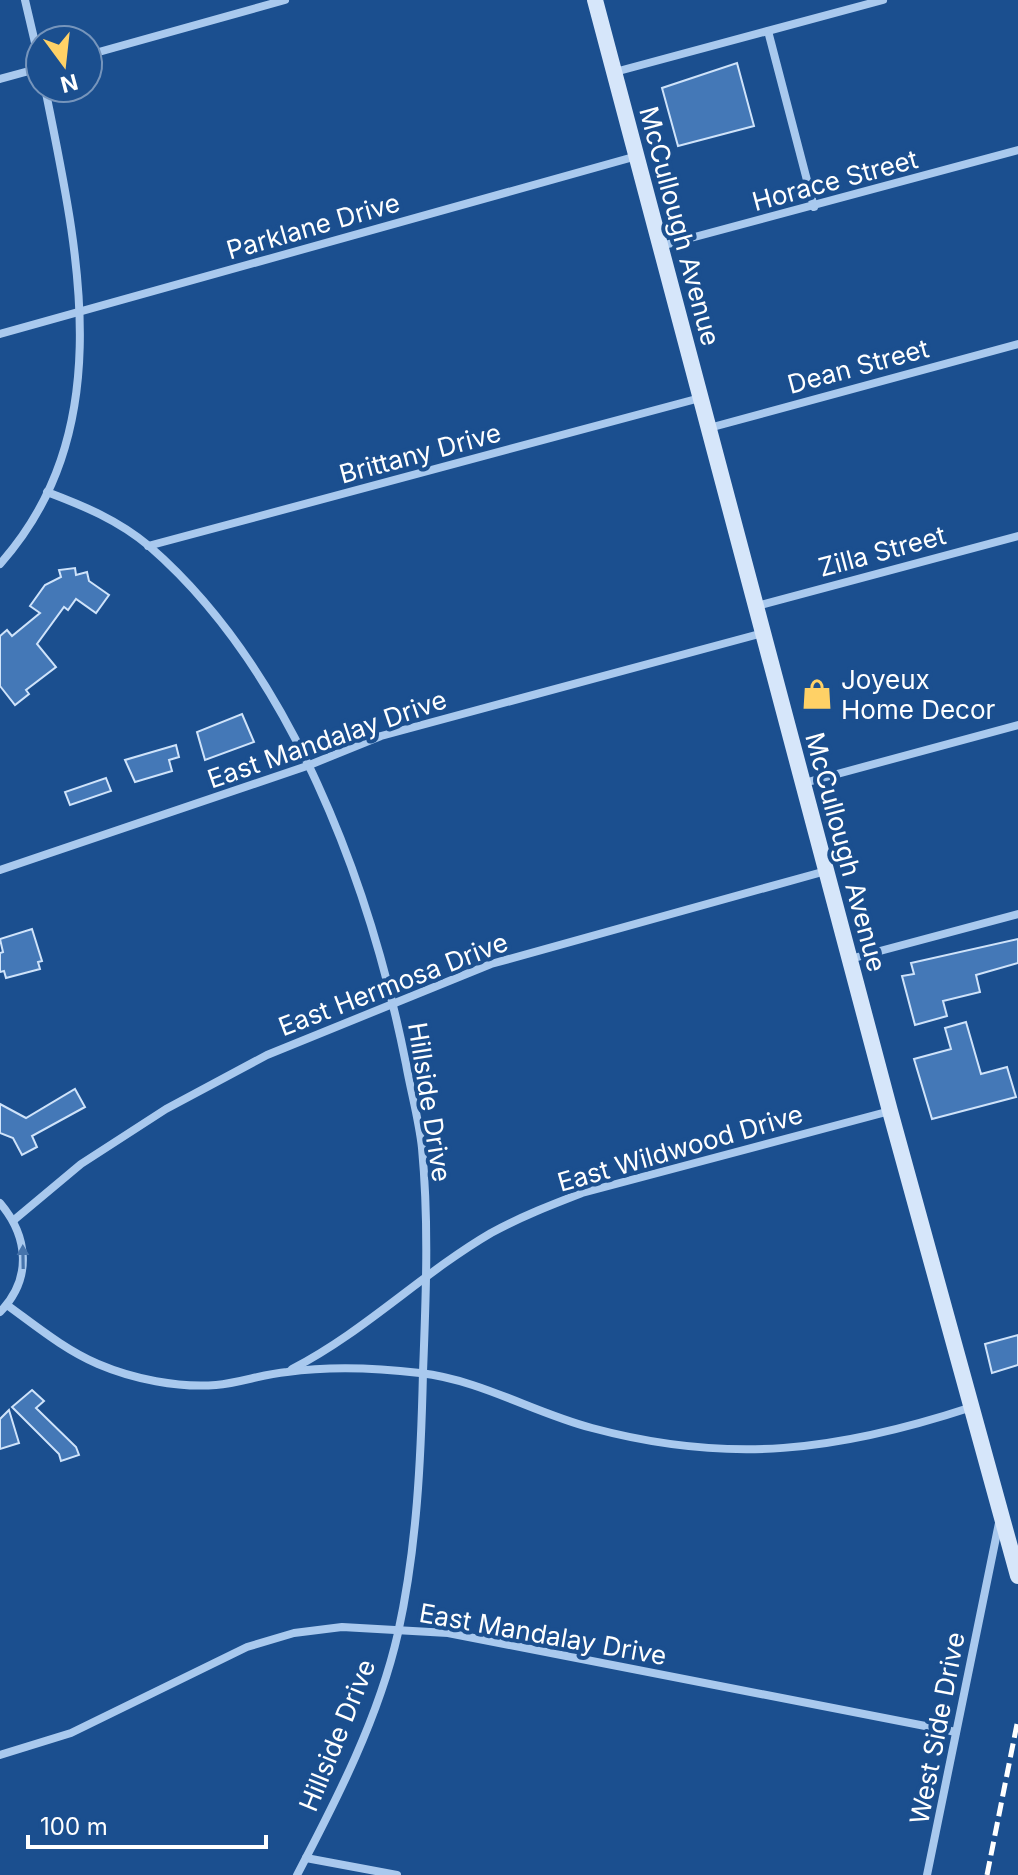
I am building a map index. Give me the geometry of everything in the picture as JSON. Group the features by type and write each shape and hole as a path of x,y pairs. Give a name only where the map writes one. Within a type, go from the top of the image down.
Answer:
{"main road":[{"name":"McCullough Avenue","path":"595,0 890,1111 1018,1576"}],"street":[{"path":"25,0 30,24"},
{"path":"104,51 285,0"},
{"path":"615,72 883,0"},
{"path":"768,31 814,207"},
{"path":"0,79 24,71"},
{"path":"0,564 47,492 69,430 80,384 80,312 74,236 48,104"},
{"name":"Horace Street","path":"661,246 1018,150"},
{"name":"Parklane Drive","path":"0,334 637,156"},
{"name":"Dean Street","path":"709,428 1018,344"},
{"name":"Brittany Drive","path":"148,546 701,397"},
{"name":"Hillside Drive","path":"47,492 97,512 148,546 218,619 263,686 307,766 345,853 393,1002 421,1144 428,1276 416,1527 398,1630 362,1741 297,1875"},
{"name":"Zilla Street","path":"757,606 1018,536"},
{"name":"East Mandalay Drive","path":"0,870 307,766 381,736 763,633"},
{"path":"803,784 1018,725"},
{"name":"East Hermosa Drive","path":"14,1220 81,1164 166,1109 267,1055 491,964 826,871"},
{"path":"850,960 1018,914"},
{"name":"East Wildwood Drive","path":"288,1372 336,1347 428,1276 491,1234 582,1193 890,1111"},
{"path":"0,1203 14,1220 24,1254 17,1289 4,1308"},
{"name":"East Wildwood Drive","path":"4,1308 74,1352 98,1364 137,1376 213,1385 288,1372 382,1369 423,1373 486,1389 591,1428 660,1443 730,1451 838,1443 905,1429 972,1407"},
{"name":"West Side Drive","path":"927,1875 1001,1514"},
{"name":"East Mandalay Drive","path":"0,1755 71,1733 247,1647 294,1633 342,1627 448,1633 956,1732"},
{"path":"306,1858 397,1875"}],"building":[{"path":"737,63 754,126 678,146 662,88"},
{"path":"75,568 76,575 87,572 89,581 109,595 96,613 76,599 68,610 64,607 37,644 56,667 26,690 29,694 15,705 0,686 0,636 7,630 12,636 40,613 30,606 45,585 61,577 59,570"},
{"path":"242,714 254,742 205,760 197,732"},
{"path":"176,745 179,757 169,760 172,771 135,782 125,760"},
{"path":"106,778 111,791 70,805 65,792"},
{"path":"32,929 42,961 38,962 40,969 6,978 4,971 0,972 0,953 3,952 0,939"},
{"path":"1018,939 1018,963 976,975 980,992 943,1001 947,1016 915,1025 902,976 914,974 911,963"},
{"path":"966,1022 981,1074 1007,1067 1016,1097 932,1119 914,1059 951,1049 945,1028"},
{"path":"75,1089 85,1107 32,1136 37,1147 22,1155 13,1138 0,1133 0,1104 26,1118"},
{"path":"1018,1335 1018,1365 992,1373 985,1344"},
{"path":"32,1390 44,1401 36,1408 76,1447 79,1455 61,1461 59,1454 12,1407"},
{"path":"9,1410 19,1443 0,1449 0,1419"}],"railway":[{"path":"987,1875 1018,1719"}],"place":[{"name":"Joyeux Home Decor","path":"817,694"}]}
